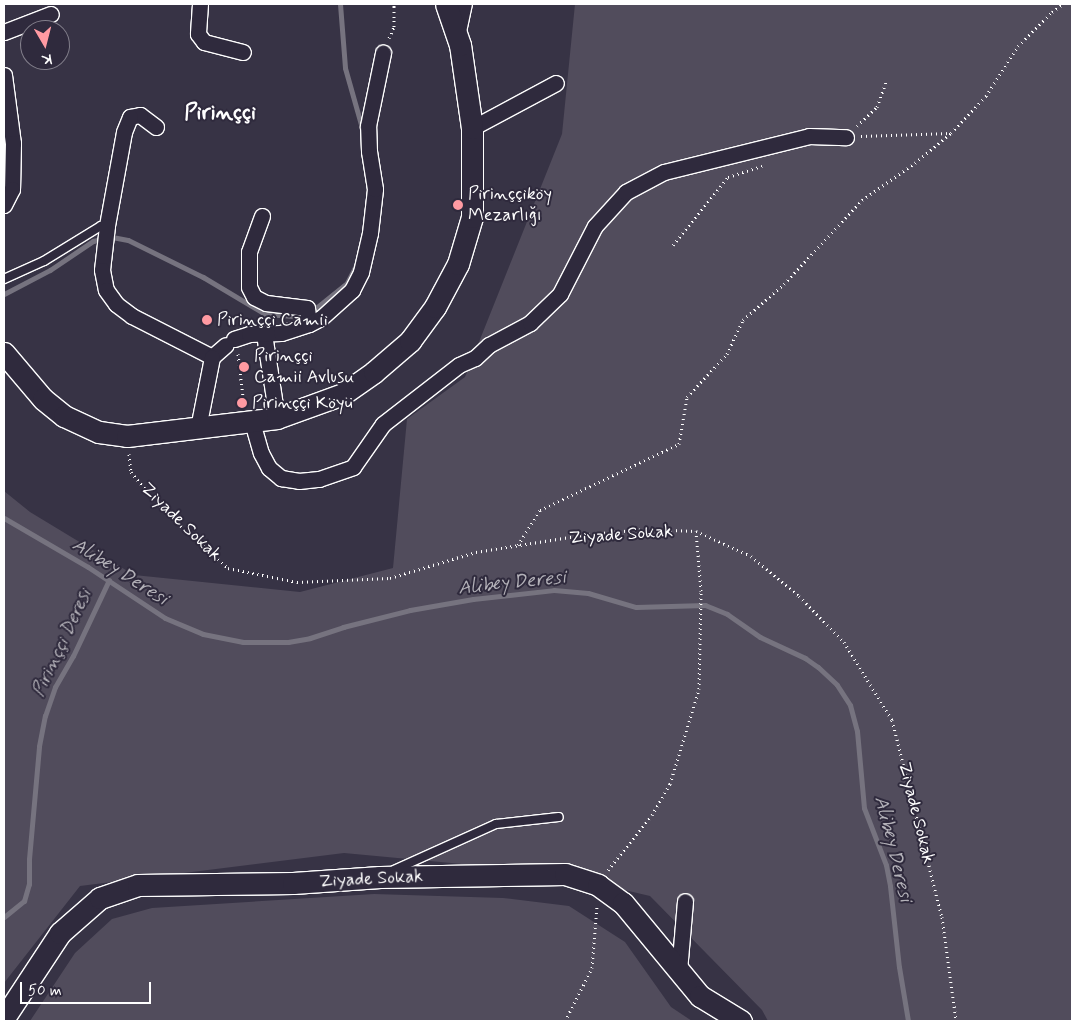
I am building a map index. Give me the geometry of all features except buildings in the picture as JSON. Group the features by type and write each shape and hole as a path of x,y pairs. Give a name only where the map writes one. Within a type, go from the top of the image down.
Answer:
{"street":[{"path":"200,4 198,34 204,42 243,52"},
{"path":"4,353 43,399 64,416 99,432 127,436 249,423 277,418 343,394 410,341 435,307 458,264 472,217 472,128 457,36 446,4"},
{"path":"457,36 464,4"},
{"path":"4,32 51,14"},
{"path":"198,428 212,357 231,343 248,334 281,333 321,318 352,290 361,272 370,233 375,189 368,126 383,53"},
{"path":"4,75 13,143 12,189 4,204"},
{"path":"472,128 556,83"},
{"path":"156,127 140,115 130,117 124,132 104,250 102,270 106,290 116,304 132,316 212,357"},
{"path":"249,423 268,468 281,478 299,481 319,479 353,467 383,424 459,365 475,358 489,345 530,323 560,294 595,226 626,192 664,172 809,136 846,137"},
{"path":"262,216 249,252 249,287 254,297 266,302 307,308 309,324"},
{"path":"264,334 277,418"},
{"name":"Ziyade Sokak","path":"4,1018 60,933 100,898 138,885 293,882 380,877 565,874 598,885 623,903 700,996 741,1021"},
{"path":"679,970 685,901"}],"lane":[{"path":"4,279 44,261 101,226 107,226"},
{"path":"380,877 496,824 559,817"}],"path":[{"path":"383,53 394,27 394,4"},
{"path":"518,545 540,510 679,444 687,397 727,354 743,320 784,284 862,200 916,163 951,133 986,96 1018,46 1052,12 1063,4"},
{"path":"846,137 877,107 887,80"},
{"path":"846,137 951,133"},
{"path":"673,245 728,177 764,165"},
{"path":"231,343 238,353 249,423"},
{"name":"Ziyade Sokak","path":"127,436 131,472 162,509 228,568 297,582 390,578 476,552 589,534 646,529 696,531 751,556 799,596 844,642 892,720 942,917 956,1021"},
{"path":"565,1021 592,968 598,885 610,866 652,814 670,784 699,689 701,591 696,531"}],"shaded area":[{"path":"575,4 1072,4 1072,1021 768,1021 762,1010 650,896 548,872 344,853 80,886 4,983 4,491 30,512 134,575 300,592 393,568 407,419 465,377 562,134"},
{"path":"374,894 503,898 569,906 625,942 671,1007 692,1021 30,1021 75,953 112,919 152,908"}],"waterway":[{"path":"340,4 345,68 362,128"},
{"path":"4,294 50,270 93,241 112,237 128,240 203,277 265,314 297,316"},
{"path":"316,308 347,283 356,265"},
{"name":"Alibey Deresi","path":"4,518 88,567 165,618 203,634 243,642 288,642 310,638 343,627 410,610 473,599 554,590 588,593 636,607 705,605 727,614 760,637 805,658 818,667 837,685 850,705 857,731 864,808 886,865 890,886 899,967 908,1021"},
{"name":"Pirinççi Deresi","path":"4,917 24,901 29,884 29,859 39,746 45,716 55,687 73,656 109,580"}],"place":[{"name":"Pirinççiköy Mezarlığı","path":"458,205"},
{"name":"Pirinççi Camii","path":"207,320"},
{"name":"Pirinççi Camii Avlusu","path":"244,367"},
{"name":"Pirinççi Köyü","path":"242,403"}],"district":[{"name":"Pirinççi","path":"220,114"}]}
